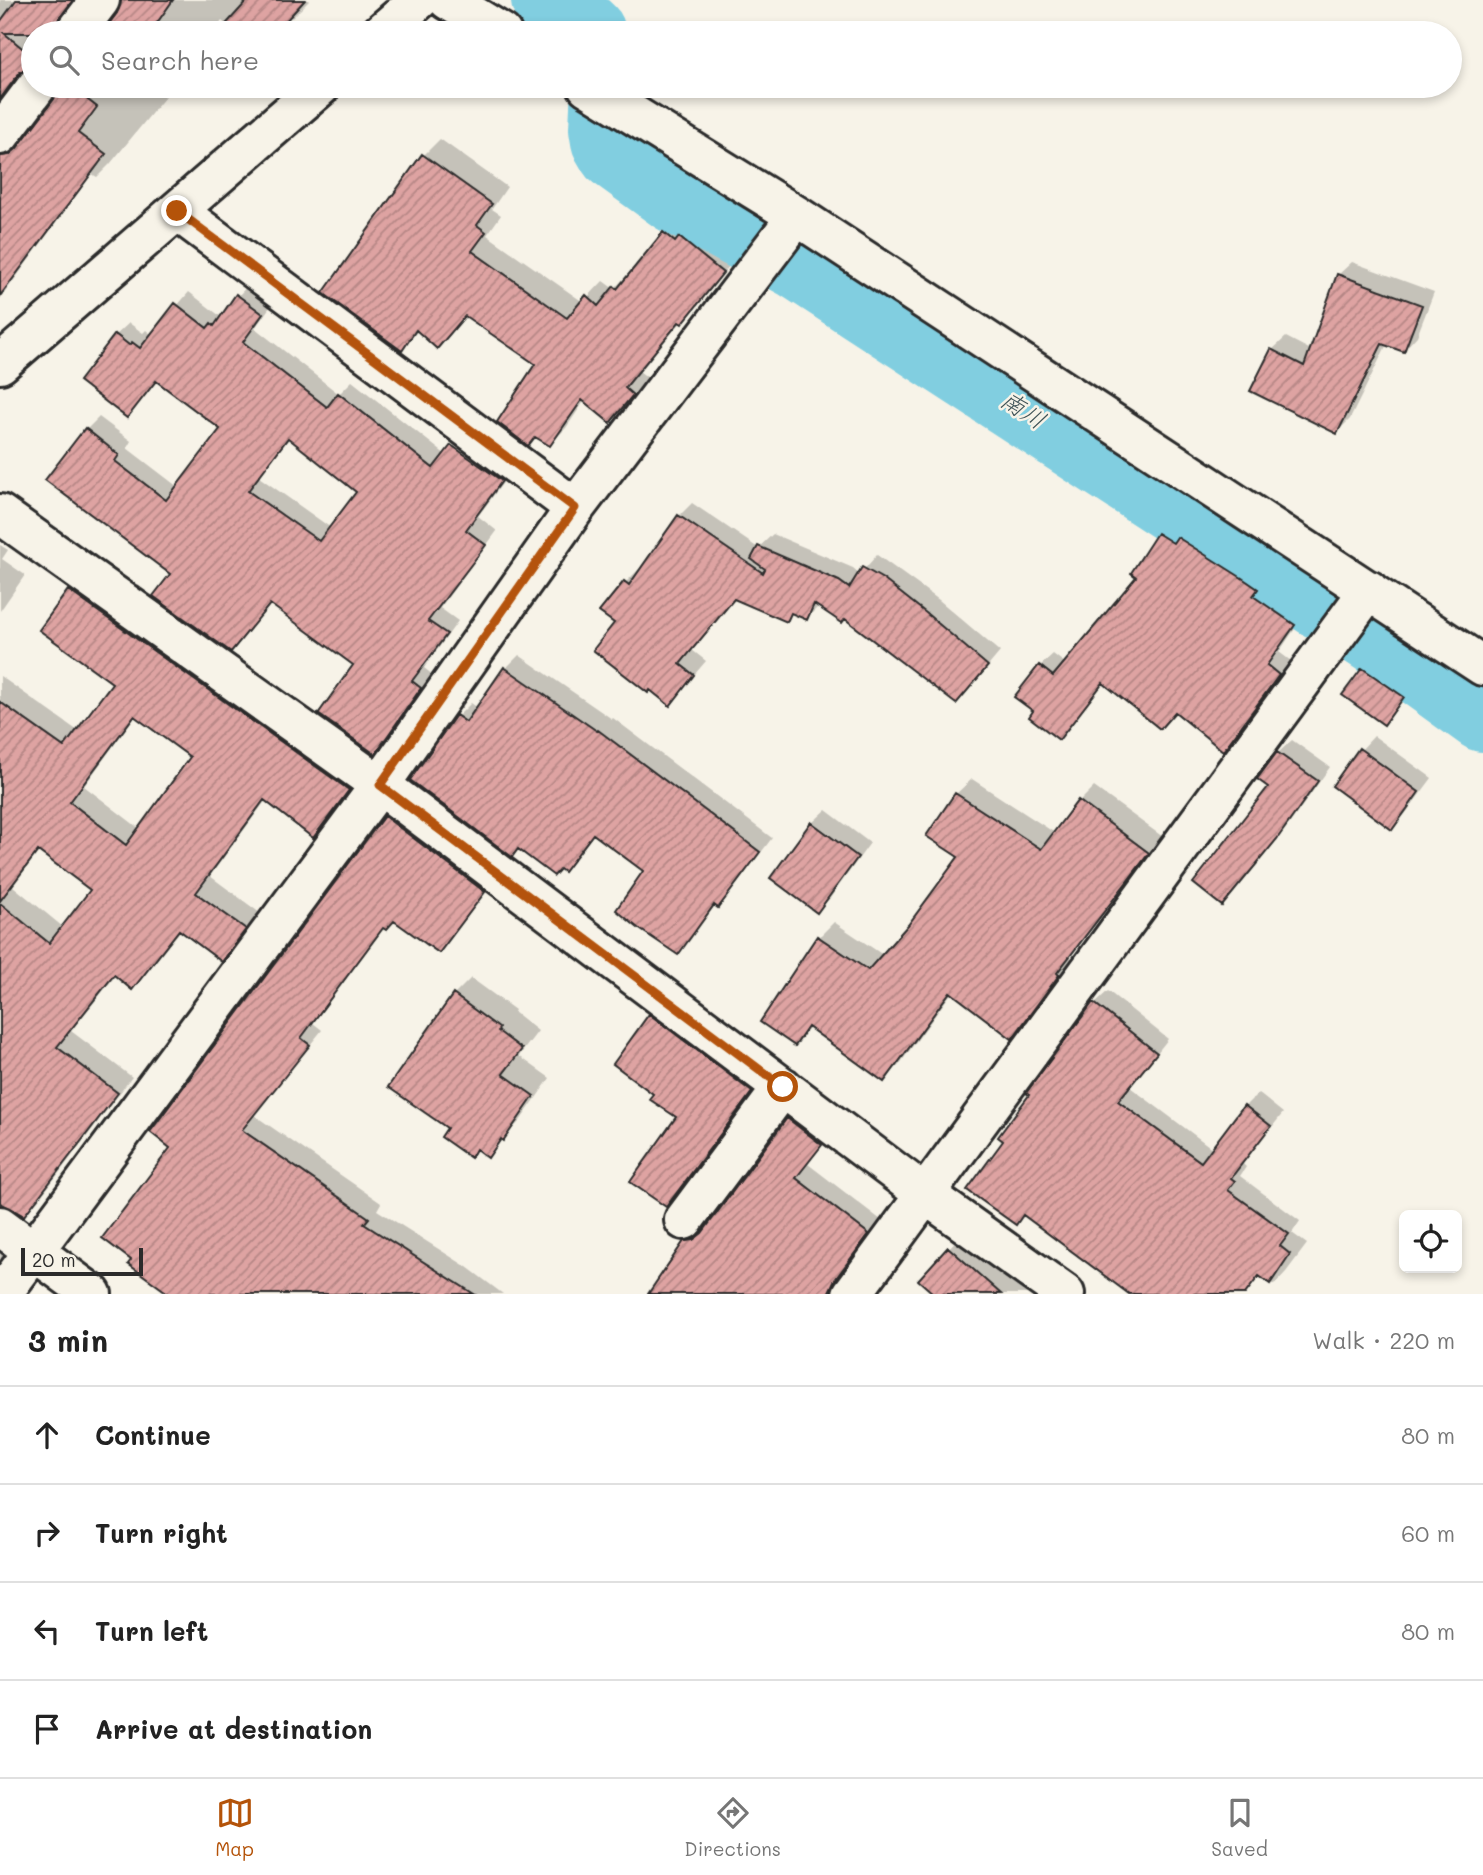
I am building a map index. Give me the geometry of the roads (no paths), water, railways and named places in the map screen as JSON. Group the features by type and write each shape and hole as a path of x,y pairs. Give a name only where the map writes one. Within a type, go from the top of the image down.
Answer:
{"street":[{"path":"84,21 100,0"},
{"path":"395,21 419,0"},
{"path":"448,0 482,21"},
{"path":"0,135 28,98"},
{"path":"0,364 307,98"},
{"path":"606,98 797,216 1483,666"},
{"path":"177,211 575,508"},
{"path":"2,1294 380,785 575,508 797,216"},
{"path":"0,514 380,785 926,1195 1065,1294"},
{"path":"852,1294 1369,590"},
{"path":"684,1220 783,1087"},
{"path":"0,1226 92,1294"}],"waterway":[{"name":"南川","path":"548,0 576,21"},
{"name":"南川","path":"607,98 606,129 608,141 615,153 676,197 799,263 1376,638 1483,715"}]}
